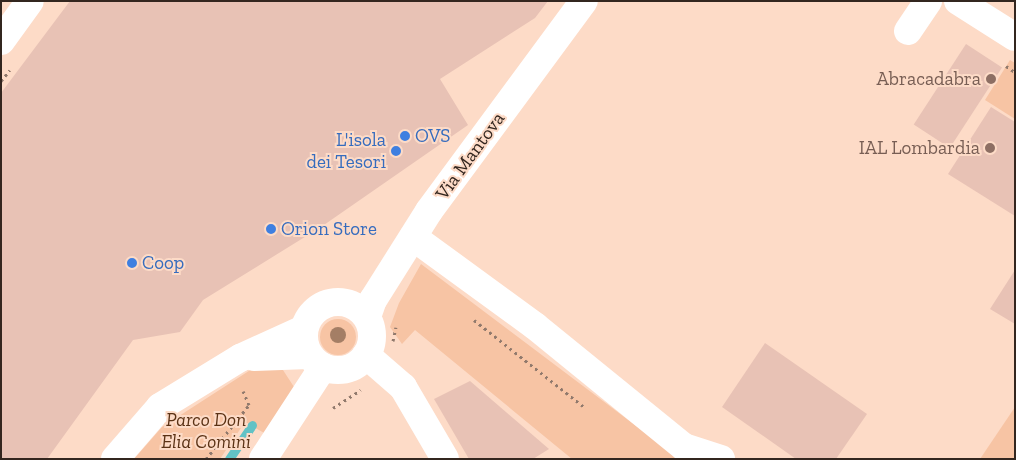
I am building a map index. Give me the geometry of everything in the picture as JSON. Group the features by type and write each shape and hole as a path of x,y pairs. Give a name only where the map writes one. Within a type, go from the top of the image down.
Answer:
{"main road":[{"path":"1,41 30,1"},
{"name":"Via Mantova","path":"367,317 373,300 413,237 584,1"},
{"path":"908,30 928,1"},
{"path":"958,1 1015,37"},
{"path":"413,237 535,326 684,447 721,459"},
{"path":"115,459 160,407 240,358 312,350 347,369 366,355 371,343 367,317 344,302 331,302 318,307 309,317 312,350 264,459"},
{"path":"366,355 403,387 445,459"}],"path":[{"path":"1006,66 1015,72"},
{"path":"468,316 590,411"},
{"path":"206,459 249,406 240,385"}],"green space":[{"path":"1010,60 1015,63 1015,119 985,100"},
{"path":"421,264 676,456 685,459 572,459 415,330 402,344 390,327 399,303"},
{"path":"338,319 345,320 351,324 355,330 355,344 351,350 345,354 338,355 331,354 325,350 321,344 320,337 321,330 325,324 331,320"},
{"name":"Parco Don Elia Comini","path":"255,367 281,367 296,390 266,434 245,422 220,459 134,459 162,427"},
{"path":"1015,407 1015,459 980,459"}],"building":[{"name":"Coop","path":"70,1 548,1 535,18 440,79 468,125 321,227 203,300 180,332 133,340 47,459 1,459 1,93"},
{"path":"966,44 1002,67 950,148 914,125"},
{"name":"IAL Lombardia","path":"991,107 1015,122 1015,216 948,174"},
{"path":"1015,270 1015,324 990,309"},
{"path":"765,343 867,414 836,459 796,459 722,407"},
{"path":"470,381 549,449 533,459 469,459 434,399"}],"waterway":[{"path":"229,459 252,425"}],"place":[{"name":"Abracadabra","path":"991,79"},
{"name":"OVS","path":"405,136"},
{"name":"IAL Lombardia","path":"990,148"},
{"name":"L'isola dei Tesori","path":"396,151"},
{"name":"Orion Store","path":"271,229"},
{"name":"Coop","path":"132,263"}]}
